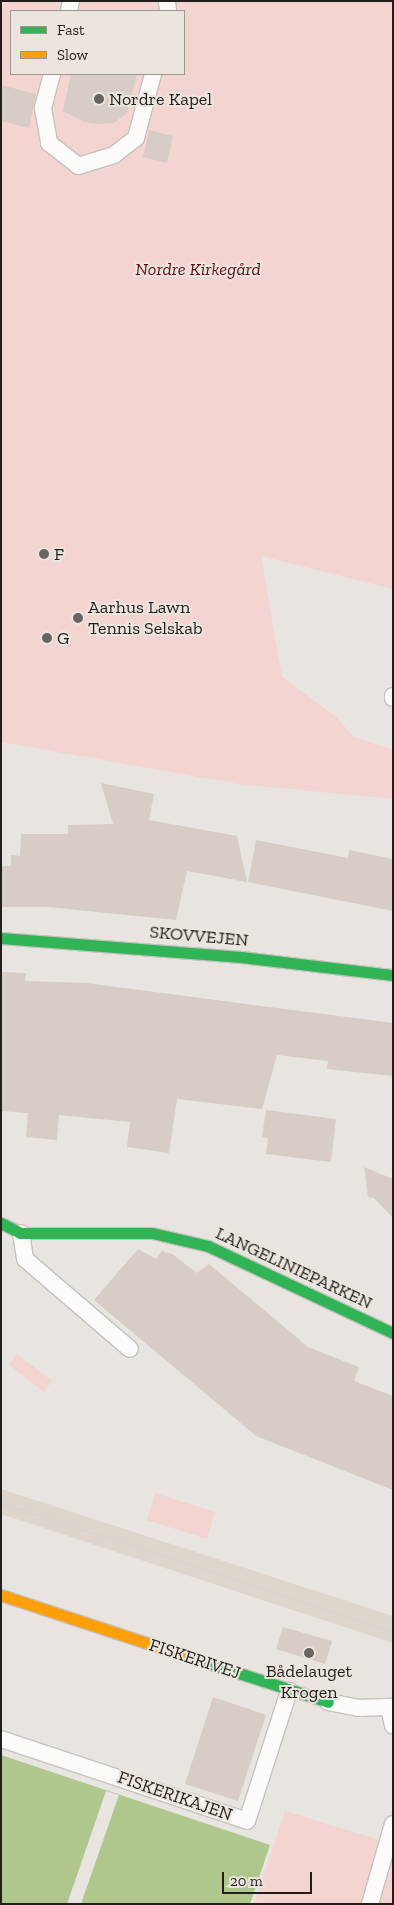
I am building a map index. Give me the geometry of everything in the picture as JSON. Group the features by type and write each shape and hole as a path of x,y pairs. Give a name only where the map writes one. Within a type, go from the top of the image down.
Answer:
{"street":[{"name":"SKOVVEJEN","path":"1,938 202,954 393,975"},
{"name":"LANGELINIEPARKEN","path":"1,1222 21,1233 152,1233 208,1246 393,1334"},
{"name":"FISKERIVEJ","path":"1,1595 328,1702"}],"lane":[{"path":"52,75 43,108 49,143 78,166 114,155 136,138 153,75"},
{"path":"21,1233 25,1259 130,1349"},
{"name":"FISKERIKAJEN","path":"1,1739 247,1821 290,1691"},
{"name":"FISKERIVEJ","path":"328,1702 358,1708 391,1707"},
{"path":"391,1707 393,1726"},
{"path":"370,1904 393,1824"}],"shaded area":[{"path":"1,1489 393,1616 393,1643 1,1514"},
{"path":"1,1755 270,1845 250,1904 1,1904"}],"green space":[{"name":"Nordre Kirkegård","path":"1,1 393,1 393,589 261,556 282,677 335,716 354,737 393,750 393,799 238,784 1,742"},
{"path":"17,1354 52,1381 44,1392 9,1365"},
{"path":"155,1493 215,1512 207,1539 147,1520"},
{"path":"285,1811 393,1844 393,1904 254,1904"}],"pier":[{"path":"106,1791 119,1795 81,1904 67,1904"}],"building":[{"name":"Nordre Kapel","path":"71,75 137,75 127,113 114,123 84,122 63,111"},
{"path":"1,85 36,94 29,128 1,121"},
{"path":"149,130 173,136 167,163 143,157"},
{"path":"101,783 154,794 149,820 237,836 247,882 187,871 176,920 48,907 1,907 1,866 11,866 11,855 20,856 21,834 68,834 68,825 113,824"},
{"path":"256,840 348,858 349,850 393,859 393,911 248,882"},
{"path":"1,972 26,973 25,981 86,983 393,1023 393,1076 327,1069 328,1061 277,1055 262,1109 177,1099 169,1153 127,1147 130,1122 59,1115 57,1140 26,1137 28,1113 1,1111"},
{"path":"266,1110 336,1119 331,1162 266,1154 268,1138 262,1137"},
{"path":"364,1167 393,1179 393,1218 374,1198 368,1197"},
{"path":"138,1249 156,1259 162,1251 172,1254 197,1273 209,1264 308,1347 359,1367 354,1381 393,1396 393,1490 256,1436 94,1300"},
{"name":"Bådelauget Krogen","path":"283,1627 332,1641 325,1664 276,1649"},
{"path":"213,1697 266,1715 238,1801 185,1784"}],"tram line":[{"path":"1,1503 393,1632"}],"traffic: fast":[{"path":"1,938 241,957 393,975"},
{"path":"1,1223 21,1233 152,1233 208,1246 393,1333"},
{"path":"186,1656 328,1702"}],"traffic: slow":[{"path":"1,1595 186,1656"}],"place":[{"name":"Nordre Kapel","path":"99,99"},
{"name":"F","path":"44,554"},
{"name":"Aarhus Lawn Tennis Selskab","path":"78,618"},
{"name":"G","path":"47,638"},
{"name":"Bådelauget Krogen","path":"309,1653"}]}
